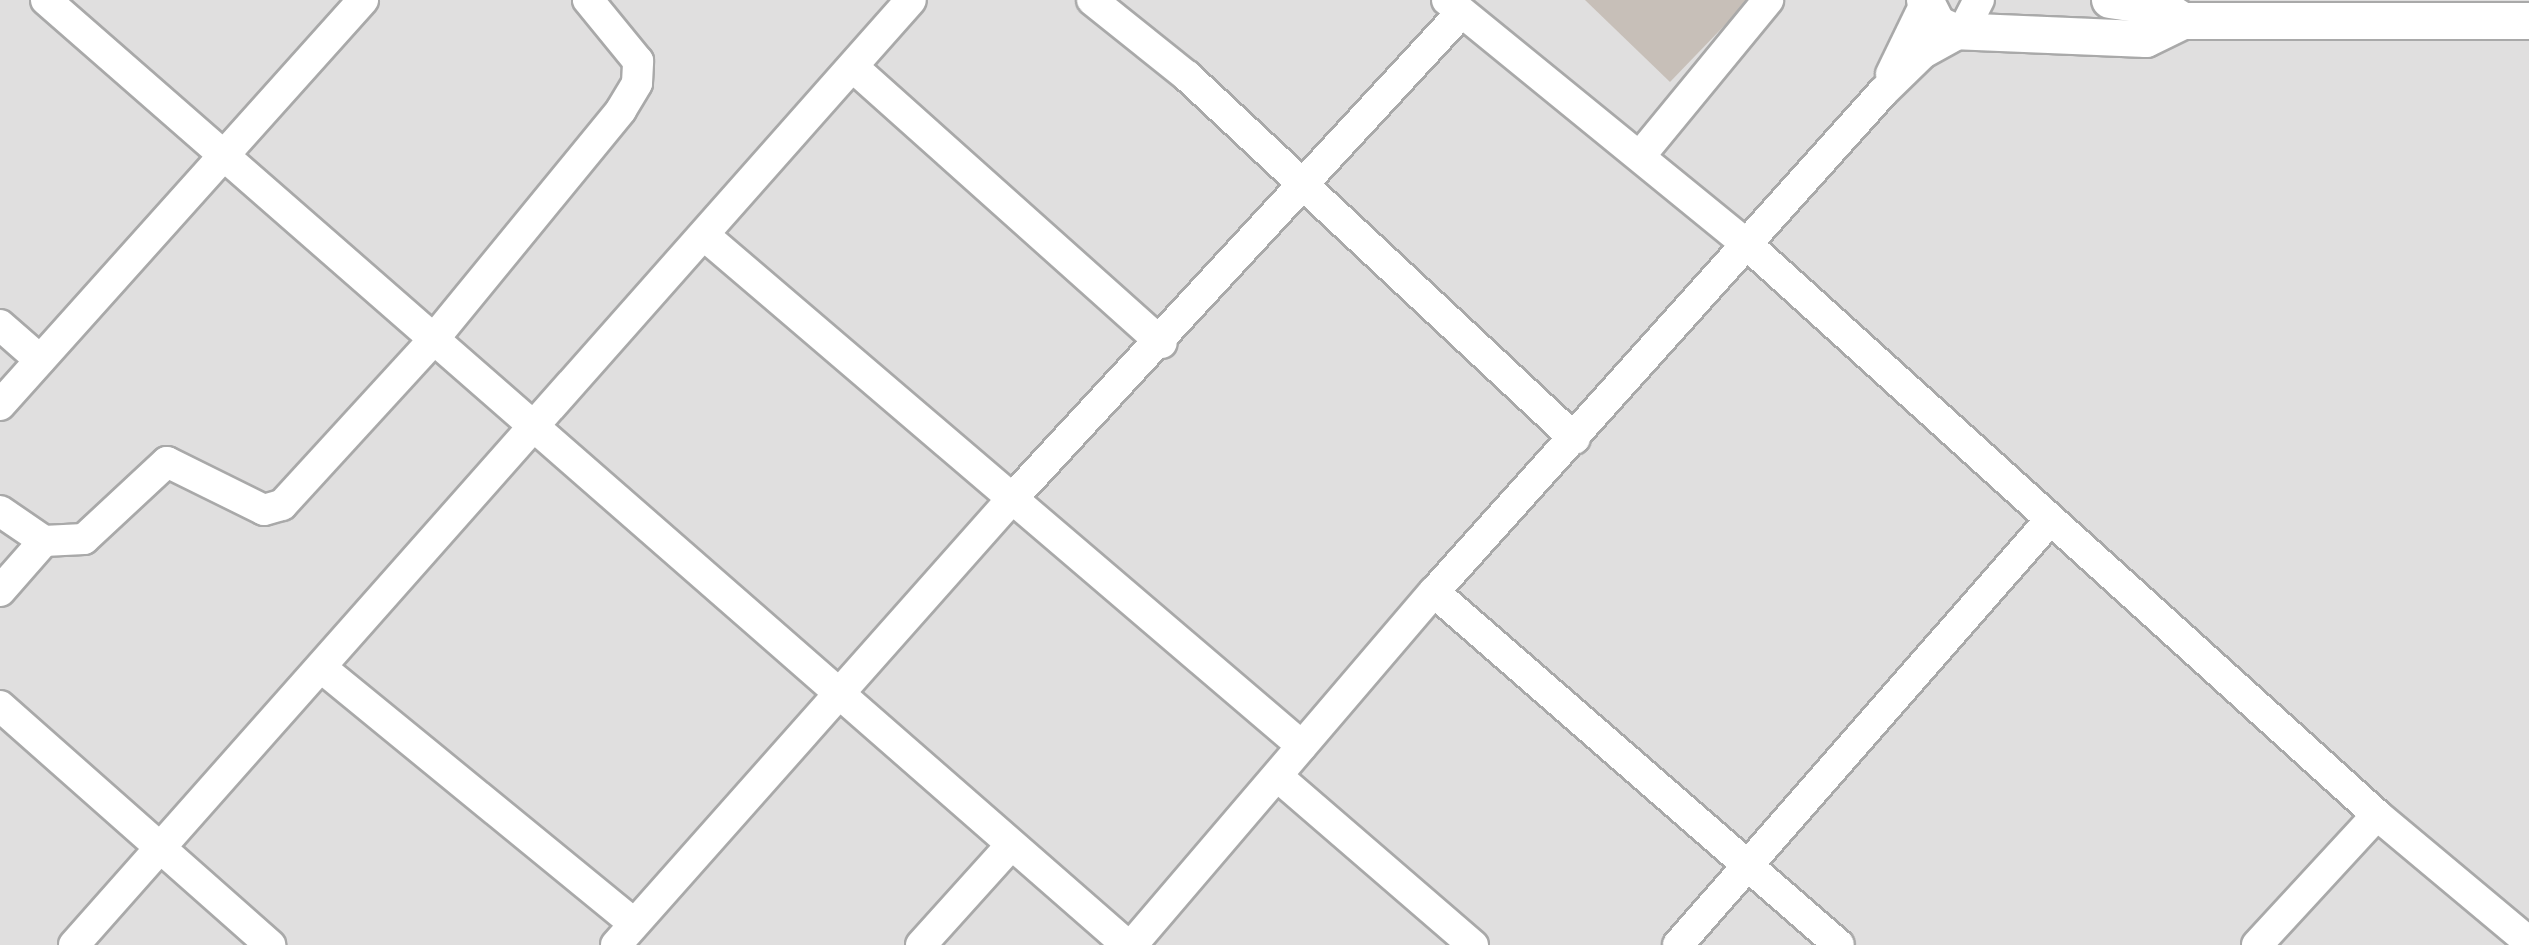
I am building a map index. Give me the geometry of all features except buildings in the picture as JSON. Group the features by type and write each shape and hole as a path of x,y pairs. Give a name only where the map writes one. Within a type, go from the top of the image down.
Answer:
{"street":[{"path":"46,0 530,427 1129,945 1434,592 1750,247 1882,93 1923,53 1963,31 1979,0"},
{"path":"0,405 363,0"},
{"path":"0,511 44,541 84,539 167,462 264,510 282,505 433,340 637,83 632,47 588,0"},
{"path":"74,945 323,669 530,427 705,236 911,0"},
{"path":"1092,0 1187,76 1575,439"},
{"path":"1640,156 1768,0"},
{"path":"2110,0 2163,8 2183,21"},
{"path":"1925,1 1937,24 1963,31 2146,39 2183,21 2529,21"},
{"path":"1882,93 1925,1"},
{"path":"323,669 625,934 842,696 1009,502 1162,343 1304,186 1454,6 1750,247 2377,815 2523,941"},
{"path":"853,67 1162,343"},
{"path":"705,236 1009,502 1302,746"},
{"path":"0,325 40,360"},
{"path":"1678,945 2050,520"},
{"path":"0,591 44,541"},
{"path":"1434,592 1839,945"},
{"path":"0,706 270,945"},
{"path":"1277,776 1473,945"},
{"path":"2257,945 2377,815"},
{"path":"921,945 1011,845"}],"shaded area":[{"path":"0,0 2529,0 2529,945 0,945"}]}
